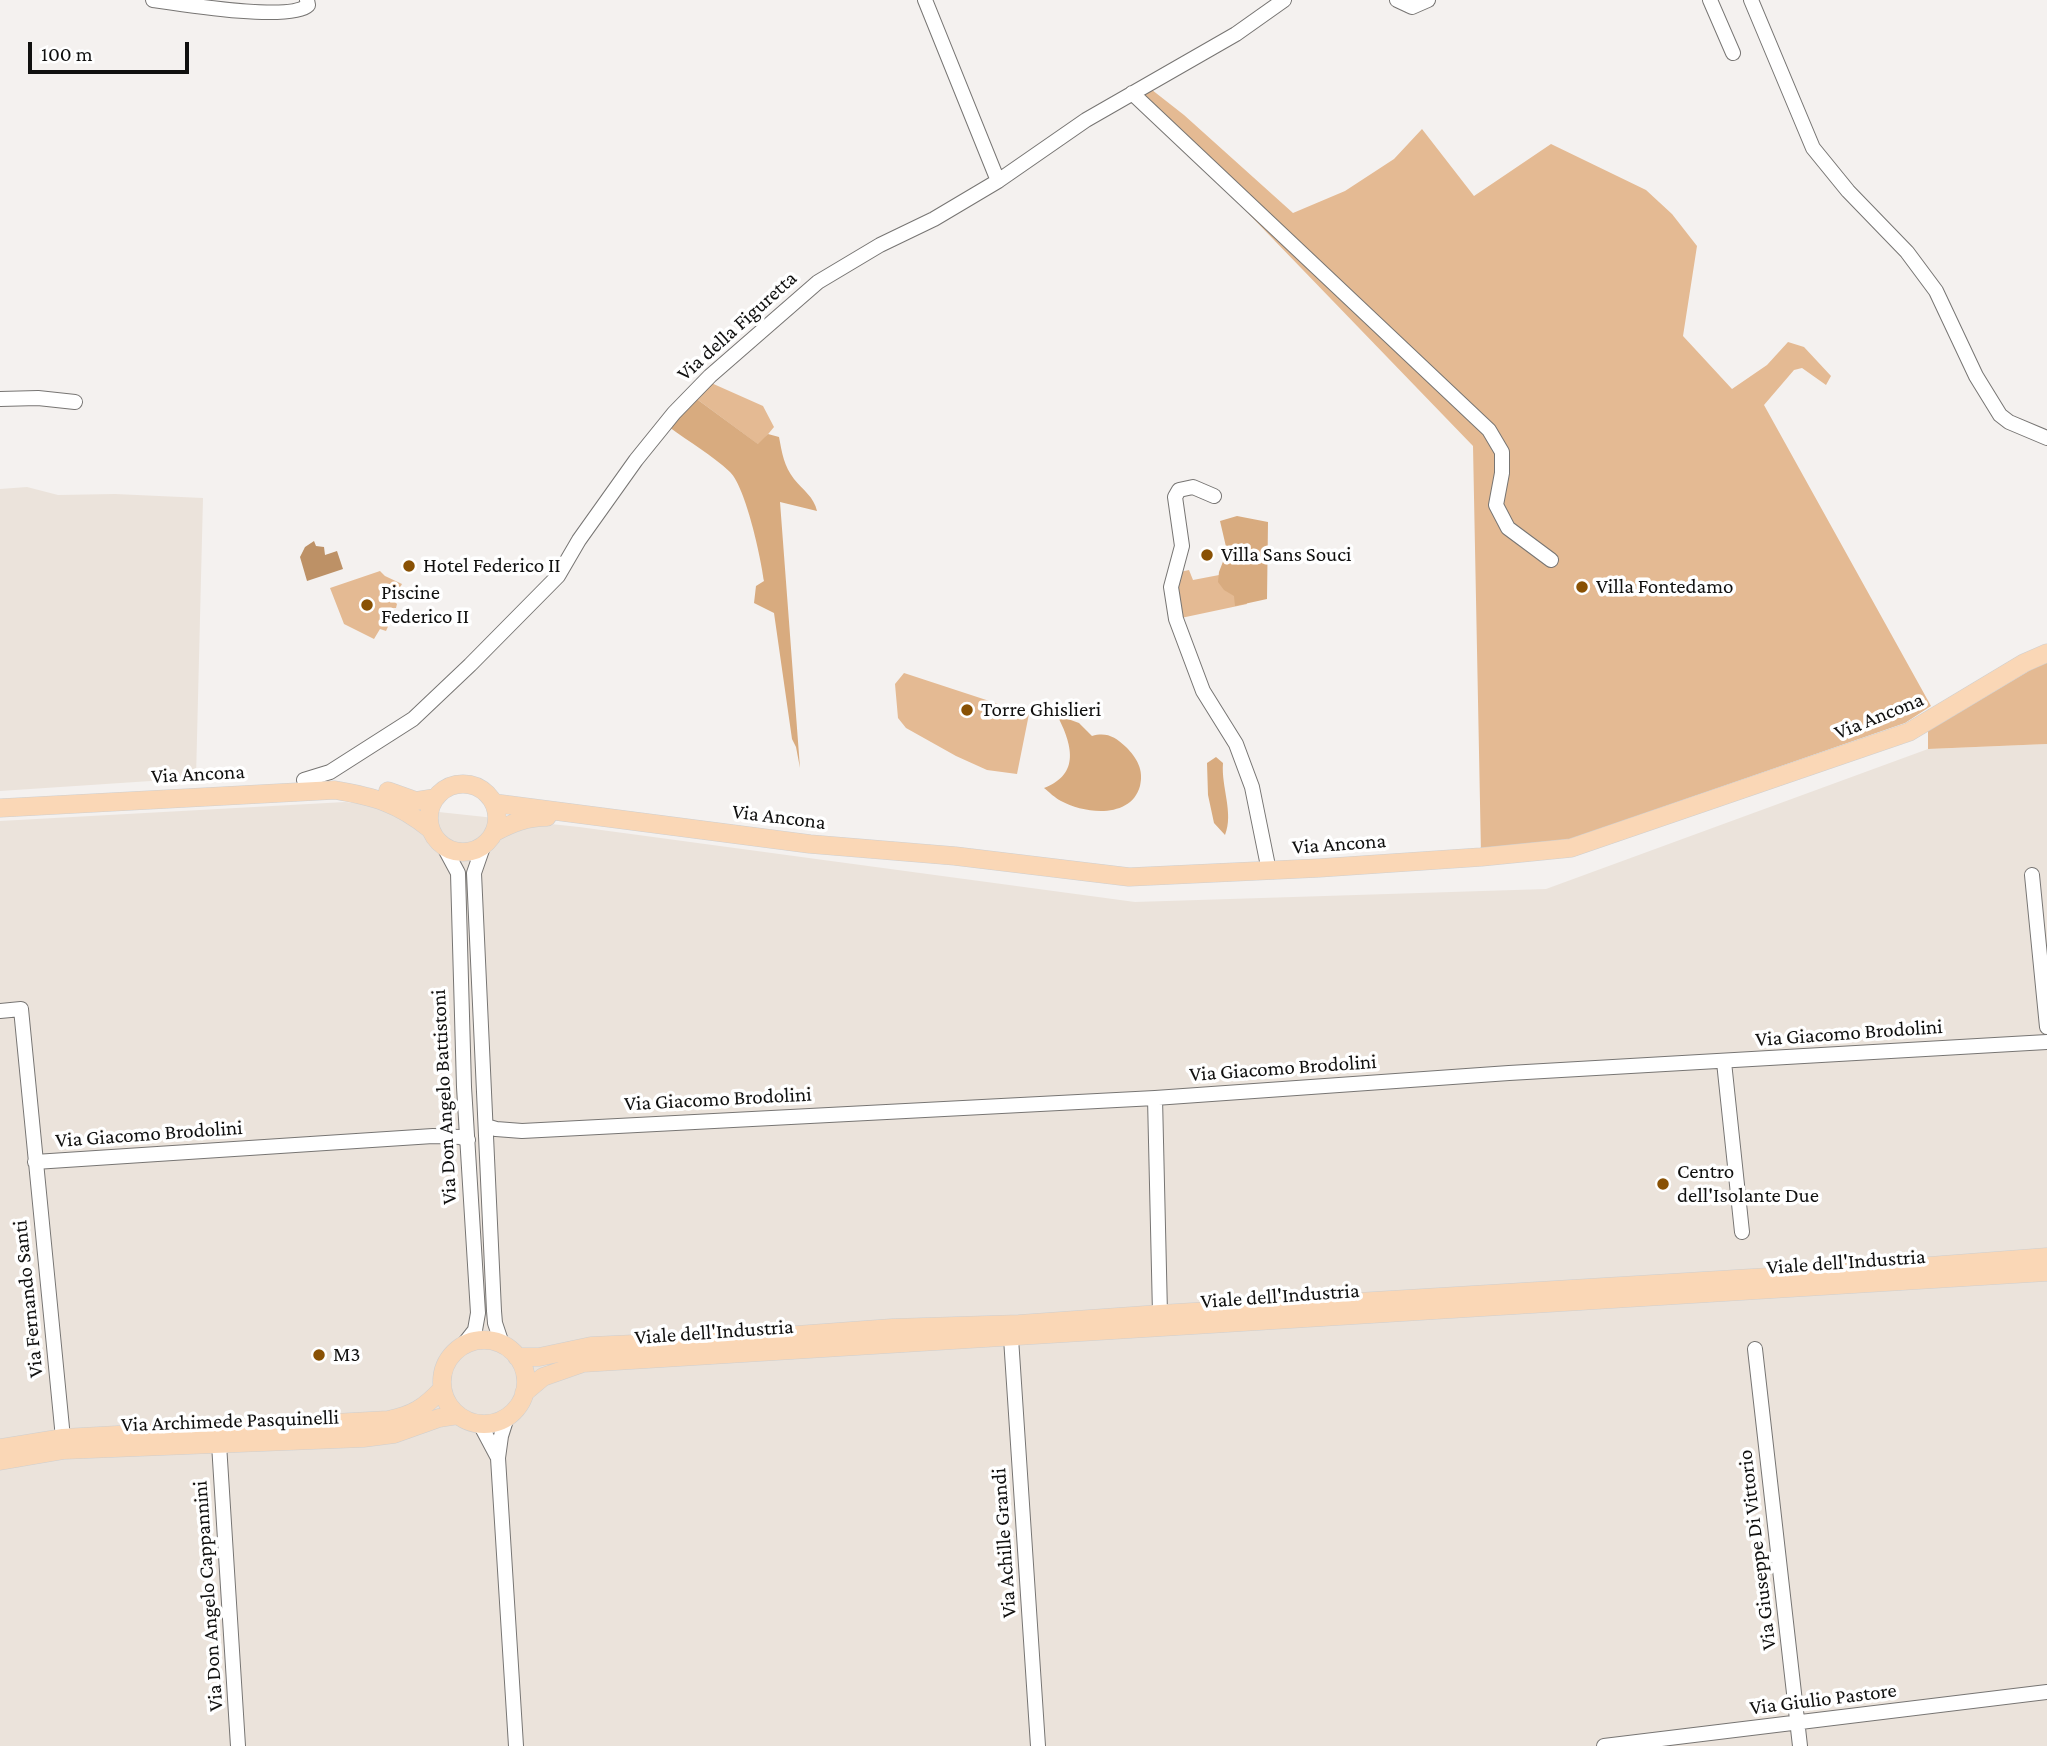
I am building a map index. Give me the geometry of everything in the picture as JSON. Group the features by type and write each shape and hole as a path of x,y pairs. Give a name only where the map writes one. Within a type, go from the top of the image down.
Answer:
{"main road":[{"name":"Via Ancona","path":"0,798 338,778 416,801 435,798 448,787 464,784 479,787 494,803 792,835 1129,877 1481,857 1571,848 1909,732 2024,663 2047,653"},
{"name":"Via Ancona","path":"0,808 335,790 369,796 408,811 430,829 444,847"},
{"path":"430,829 429,813 435,798"},
{"path":"494,803 498,818 495,832"},
{"name":"Via Ancona","path":"483,847 495,832 532,817 596,816"},
{"path":"444,847 464,853 483,847"},
{"name":"Viale dell'Industria","path":"517,1357 539,1357 591,1346 892,1328 1019,1324 1851,1272 2047,1257"},
{"name":"Viale dell'Industria","path":"524,1393 543,1377 583,1363 2047,1272"},
{"path":"442,1389 451,1408 458,1415 480,1423 507,1417 524,1393 526,1380 523,1368 517,1357 502,1344 477,1340 464,1344"},
{"name":"Via Don Angelo Battistoni","path":"442,1389 446,1363 464,1344"},
{"name":"Via Archimede Pasquinelli","path":"0,1448 63,1438 388,1420 411,1415 429,1403 442,1389"},
{"name":"Via Archimede Pasquinelli","path":"0,1461 64,1450 363,1438 394,1434 439,1418 458,1415"}],"street":[{"path":"153,0 287,13 303,10 307,0"},
{"path":"925,0 998,181"},
{"name":"Via della Figuretta","path":"304,780 330,772 413,719 470,665 558,576 593,520 674,413 710,376 818,282 998,181 1086,120 1236,34 1284,0"},
{"path":"1397,0 1412,7 1428,0"},
{"path":"1710,0 1733,53"},
{"path":"1751,0 1813,148 1848,191 1906,252 1936,291 1976,376 2000,415 2009,422 2047,438"},
{"path":"1132,93 1489,430 1502,452 1502,473 1496,505 1508,528 1551,561"},
{"path":"0,399 38,398 75,402"},
{"path":"1214,496 1193,487 1179,490 1175,497 1182,546 1171,587 1177,619 1203,691 1236,744 1252,787 1269,871"},
{"name":"Via Don Angelo Battistoni","path":"444,847 458,873 467,1134 478,1313 475,1330 464,1344"},
{"name":"Via Don Angelo Battistoni","path":"483,847 474,873 495,1323 502,1344"},
{"path":"2032,875 2047,1027"},
{"name":"Via Fernando Santi","path":"0,1011 21,1009 63,1438"},
{"name":"Via Giacomo Brodolini","path":"486,1133 1155,1098 1509,1073 2047,1042"},
{"path":"1724,1062 1742,1232"},
{"path":"1155,1098 1160,1314"},
{"name":"Via Giacomo Brodolini","path":"35,1162 433,1136 460,1137 467,1134"},
{"name":"Via Achille Grandi","path":"1011,1338 1038,1746"},
{"name":"Via Giuseppe Di Vittorio","path":"1755,1349 1800,1746"},
{"path":"507,1417 500,1436 498,1458 516,1746"},
{"path":"480,1423 498,1458"},
{"name":"Via Don Angelo Cappannini","path":"219,1444 238,1746"},
{"name":"Via Giulio Pastore","path":"1604,1746 2047,1692"}],"shaded area":[{"path":"1147,86 1184,115 1293,213 1345,191 1394,159 1422,129 1474,196 1551,144 1646,190 1672,214 1697,246 1683,336 1732,389 1767,365 1788,342 1804,347 1831,376 1826,385 1802,368 1794,370 1764,405 1931,706 1905,723 1568,840 1481,854 1473,446 1132,93"},
{"path":"709,382 763,406 774,427 759,445 694,397"},
{"path":"694,397 758,444 768,434 779,437 788,469 816,506 817,511 780,502 800,768 792,739 774,613 754,603 756,586 764,581 742,493 730,472 669,427"},
{"path":"27,487 58,495 115,494 203,498 196,778 0,791 0,489"},
{"path":"1237,516 1268,522 1267,599 1235,606 1234,596 1218,582 1227,551 1220,521"},
{"path":"314,541 316,546 324,547 325,555 337,551 343,569 307,581 300,557 305,547"},
{"path":"1189,570 1193,580 1240,571 1247,604 1181,618 1176,579 1180,572"},
{"name":"Piscine Federico II","path":"380,571 402,584 393,600 397,604 396,608 390,608 395,611 386,631 380,629 374,639 344,624 330,588"},
{"path":"2047,662 2047,744 1928,749 1928,731"},
{"path":"904,673 1029,714 1017,774 987,770 906,728 898,718 895,684"},
{"path":"1057,715 1079,723 1092,736 1106,735 1114,738 1133,755 1139,765 1141,780 1135,797 1127,804 1106,811 1082,809 1061,801 1044,788 1064,775 1070,757"},
{"path":"2047,744 2047,1746 0,1746 0,821 345,802 579,827 1135,902 1546,889 1928,749"},
{"path":"1216,757 1223,763 1228,809 1225,835 1214,823 1208,795 1207,763"}],"place":[{"name":"Villa Sans Souci","path":"1207,555"},
{"name":"Hotel Federico II","path":"409,566"},
{"name":"Villa Fontedamo","path":"1582,587"},
{"name":"Piscine Federico II","path":"367,605"},
{"name":"Torre Ghislieri","path":"967,710"},
{"name":"Centro dell'Isolante Due","path":"1663,1184"},
{"name":"M3","path":"319,1355"}]}
